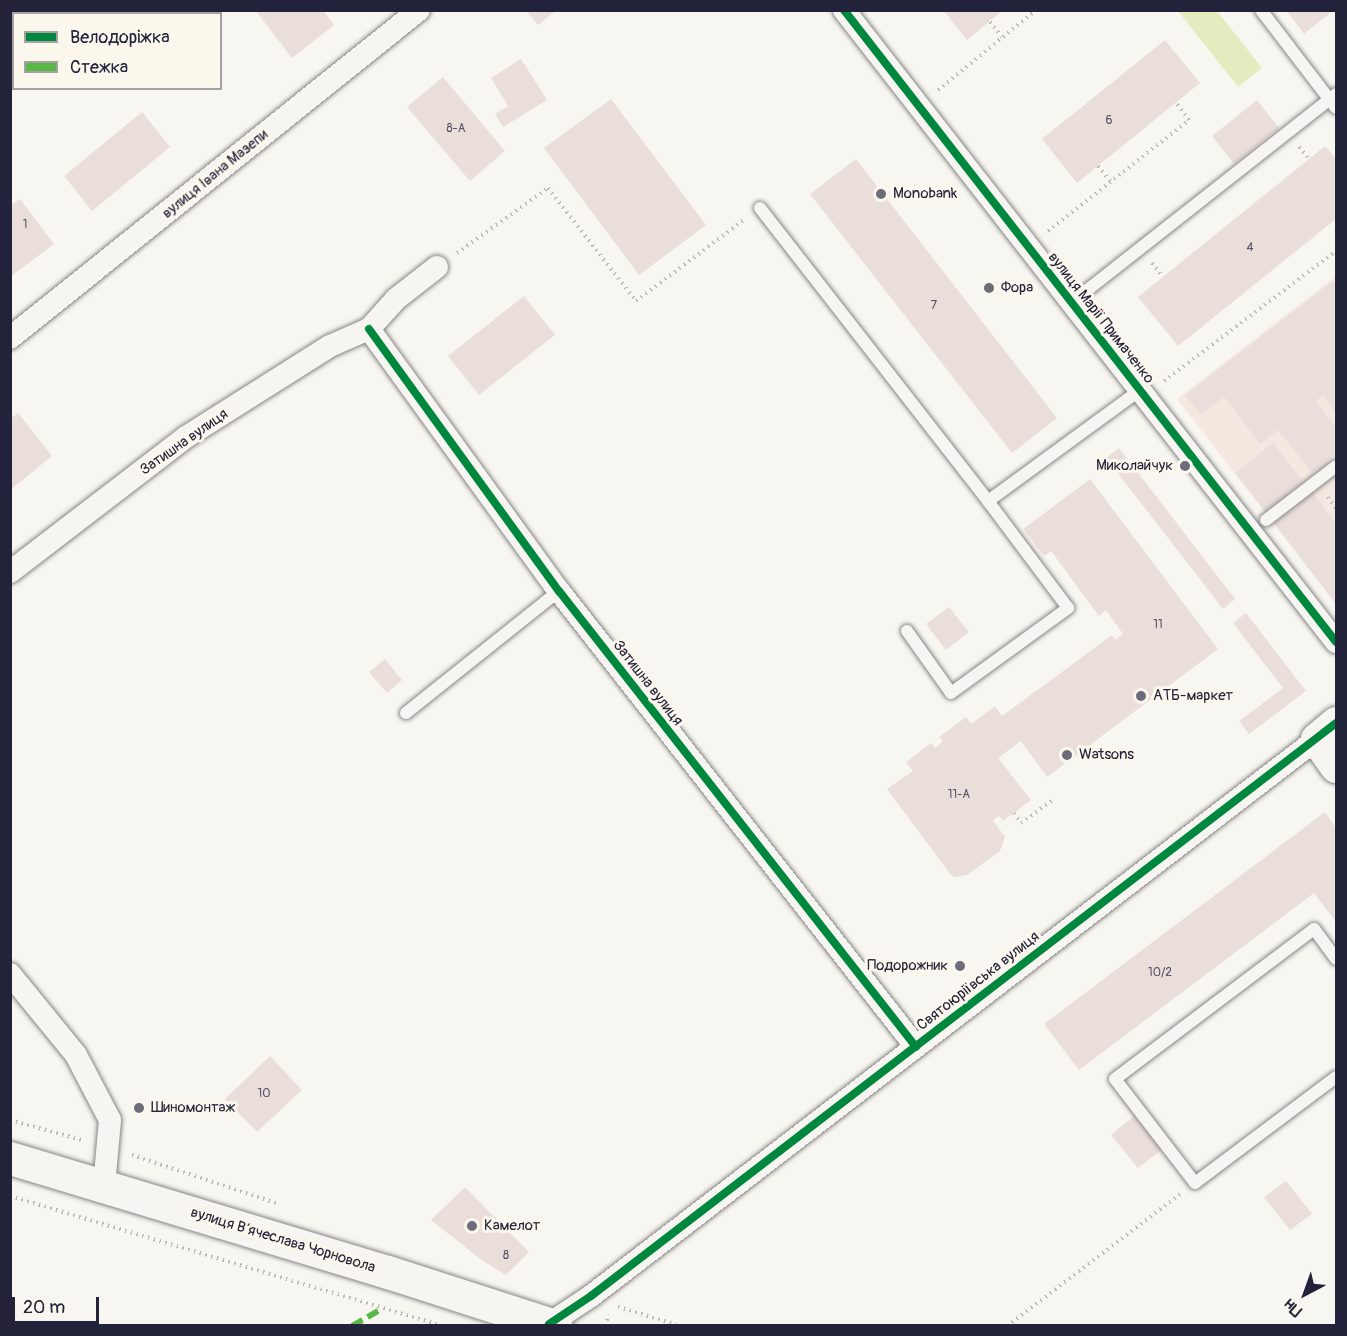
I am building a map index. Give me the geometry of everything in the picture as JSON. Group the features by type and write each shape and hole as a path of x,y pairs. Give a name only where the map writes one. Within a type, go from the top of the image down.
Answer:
{"street":[{"name":"вулиця Івана Мазепи","path":"10,338 419,10"},
{"name":"вулиця Марії Примаченко","path":"844,10 1072,302 1151,386 1336,642"},
{"name":"Затишна вулиця","path":"10,572 186,437 330,346 369,329 396,298 437,267"},
{"name":"Затишна вулиця","path":"369,329 559,591 916,1047"},
{"name":"Святоюріївська вулиця","path":"552,1325 1327,731"},
{"path":"1327,731 1336,766"},
{"path":"10,974 76,1055 110,1120 104,1186"},
{"name":"вулиця Вʼячеслава Чорновола","path":"10,1158 388,1272 552,1325"}],"lane":[{"path":"1072,302 1334,100 1261,10"},
{"path":"760,208 988,501 1068,608 951,693 907,630"},
{"path":"988,501 1151,386"},
{"path":"1266,520 1336,466"},
{"path":"406,714 559,591"},
{"path":"1336,959 1314,929 1115,1079 1195,1183 1336,1077"}],"path":[{"path":"918,106 1036,10"},
{"path":"990,22 1002,38"},
{"path":"1028,247 1189,120 1176,103"},
{"path":"1098,166 1111,182"},
{"path":"437,267 548,188 636,301 760,208"},
{"path":"1151,386 1336,251"},
{"path":"1014,813 1021,823 1053,800"},
{"path":"1007,1326 1195,1183"},
{"path":"10,1196 442,1326"},
{"path":"591,1296 681,1326"}],"shaded area":[{"path":"1336,276 1336,604 1177,399"}],"green space":[{"path":"1178,11 1217,11 1262,68 1238,87"}],"building":[{"path":"255,10 323,10 334,25 292,58"},
{"path":"531,10 557,10 538,25 528,13"},
{"path":"943,10 1003,10 967,40"},
{"path":"1286,10 1334,10 1304,34"},
{"path":"1165,40 1200,83 1077,183 1042,139"},
{"path":"521,59 547,100 503,127 495,114 508,106 491,78"},
{"path":"443,77 505,151 470,181 407,107"},
{"path":"611,99 706,225 639,275 544,148"},
{"path":"1257,100 1279,128 1234,164 1212,136"},
{"path":"142,112 170,147 92,211 64,176"},
{"path":"1325,146 1336,159 1336,219 1178,346 1138,297"},
{"path":"856,159 1057,418 1012,453 810,194"},
{"path":"20,199 54,244 10,277 10,206"},
{"path":"1333,281 1336,286 1336,413 1323,395 1316,401 1336,427 1336,453 1312,473 1278,430 1260,444 1224,397 1201,415 1185,395"},
{"path":"524,296 555,335 479,395 448,356"},
{"path":"18,413 52,456 10,490 10,419"},
{"path":"1273,443 1303,481 1265,511 1235,473"},
{"path":"1119,448 1235,599 1223,609 1106,458"},
{"path":"1090,479 1218,649 1047,777 1021,741 998,758 1031,800 1003,821 999,816 993,820 1005,837 1000,851 967,875 955,877 951,875 887,789 913,771 906,762 931,743 935,748 943,741 939,737 966,717 971,724 995,706 1002,716 1112,635 1115,640 1123,634 1106,610 1099,616 1051,551 1044,556 1023,529"},
{"path":"1313,493 1336,523 1336,604 1274,523"},
{"path":"949,607 969,632 946,650 926,624"},
{"path":"1246,613 1306,691 1249,734 1239,721 1283,688 1233,623"},
{"path":"385,659 402,680 387,693 369,672"},
{"path":"1325,812 1336,828 1336,922 1314,893 1079,1070 1044,1024"},
{"path":"270,1056 302,1090 257,1132 225,1099"},
{"path":"1134,1116 1161,1150 1138,1168 1111,1135"},
{"path":"1286,1181 1312,1214 1290,1230 1264,1197"},
{"name":"Камелот","path":"465,1187 529,1252 506,1275 483,1261 431,1220"}],"marked path":[{"path":"352,1326 381,1309"}],"cycle path":[{"path":"844,10 1336,642"},
{"path":"369,329 559,591 916,1047"},
{"path":"549,1324 591,1296 1336,723"}],"place":[{"name":"Monobank","path":"881,194"},
{"name":"Фора","path":"989,288"},
{"name":"Миколайчук","path":"1185,466"},
{"name":"АТБ-маркет","path":"1141,696"},
{"name":"Watsons","path":"1067,755"},
{"name":"Подорожник","path":"960,966"},
{"name":"Шиномонтаж","path":"139,1108"},
{"name":"Камелот","path":"472,1226"}]}
